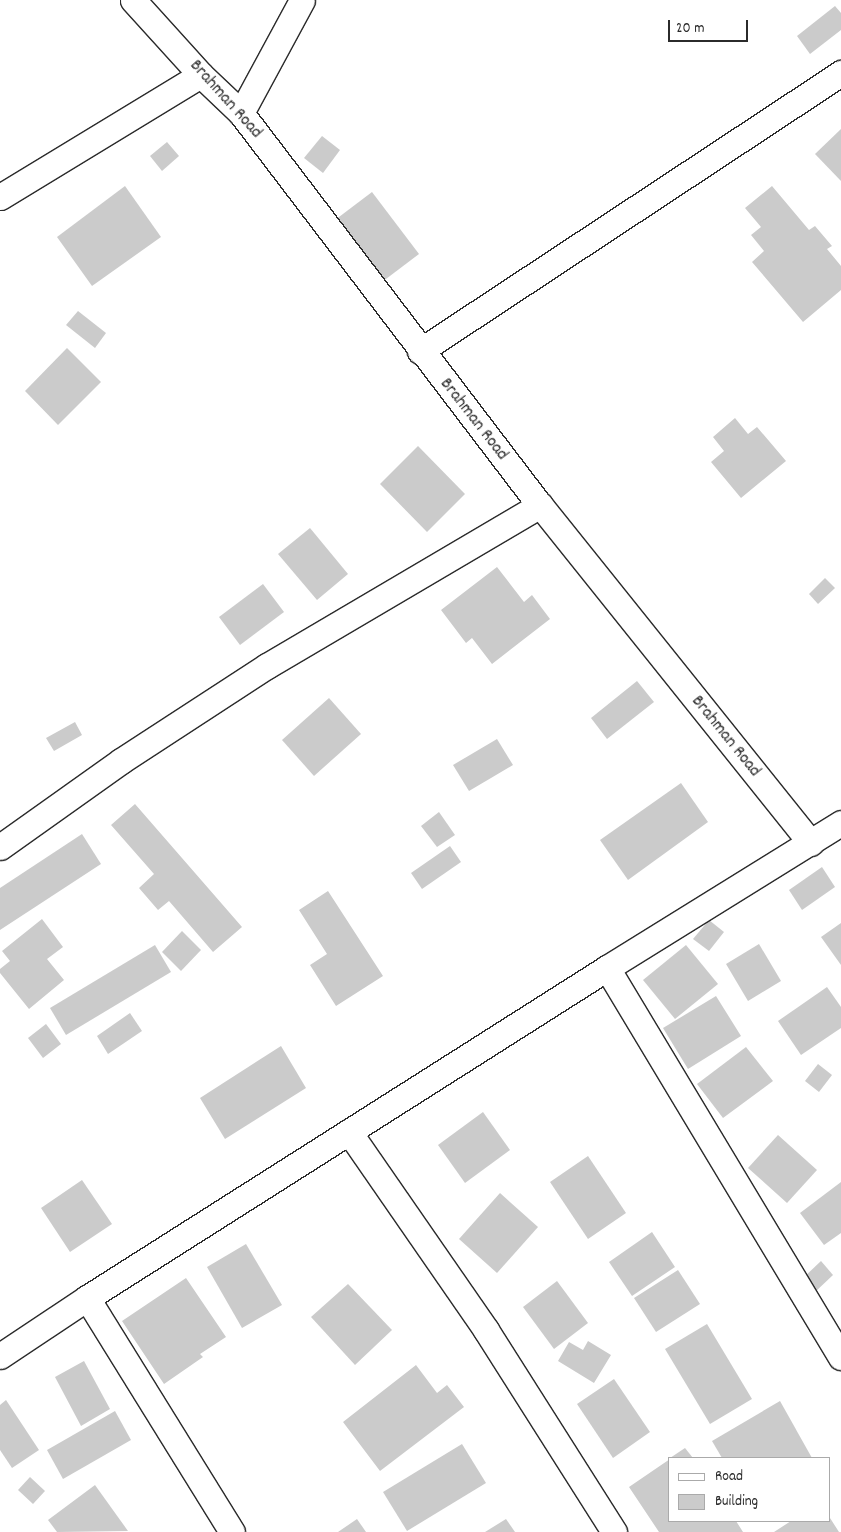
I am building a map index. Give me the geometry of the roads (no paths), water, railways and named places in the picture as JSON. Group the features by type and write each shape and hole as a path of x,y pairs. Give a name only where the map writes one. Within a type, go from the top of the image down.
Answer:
{"street":[{"name":"Brahman Road","path":"133,0 201,75 241,113 420,351 540,505 810,843"},
{"path":"241,113 302,0"},
{"path":"420,351 841,73"},
{"path":"0,197 201,75"},
{"path":"0,847 121,761 267,666 540,505"},
{"path":"0,1356 87,1298 607,968 841,824"},
{"path":"607,968 841,1357"},
{"path":"350,1132 486,1330 614,1532"},
{"path":"87,1298 232,1532"}]}
